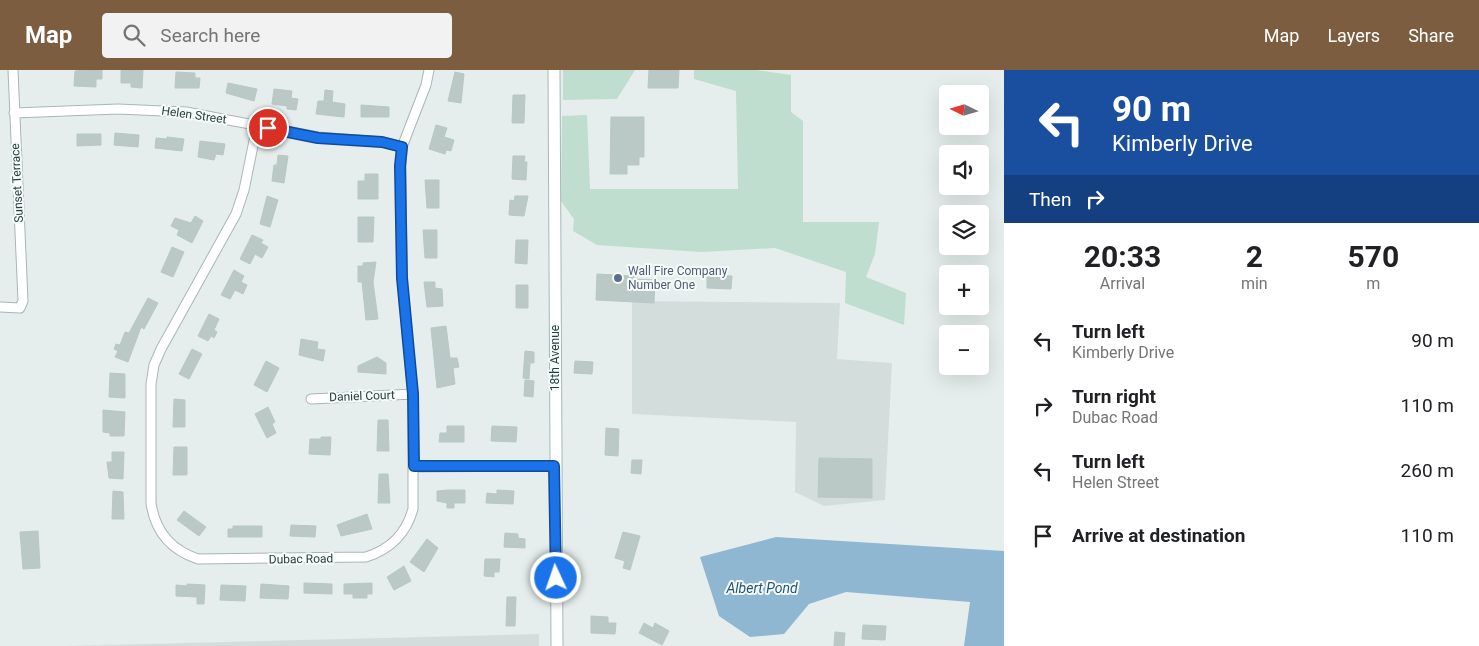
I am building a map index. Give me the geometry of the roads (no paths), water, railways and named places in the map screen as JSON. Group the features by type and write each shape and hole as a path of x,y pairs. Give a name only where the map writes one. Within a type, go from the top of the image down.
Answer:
{"street":[{"name":"Sunset Terrace","path":"0,307 20,308 23,296 12,70"},
{"name":"Dubac Road","path":"257,126 244,190 236,214 154,365 151,384 151,502 158,527 177,550 198,559 366,557 392,545 408,524 414,502 413,394 402,278 400,166 402,147 423,94 429,70"},
{"name":"18th Avenue","path":"554,70 554,466 557,646"},
{"name":"Helen Street","path":"14,112 166,110 207,115 318,138 382,142 402,147"},
{"name":"Daniel Court","path":"311,399 413,394"},
{"path":"414,466 554,466"}],"water":[{"name":"Albert Pond","path":"776,537 1004,551 1004,646 964,646 970,602 846,592 809,604 784,634 750,637 719,616 700,557"}],"place":[{"name":"Wall Fire Company Number One","path":"618,278"}]}
